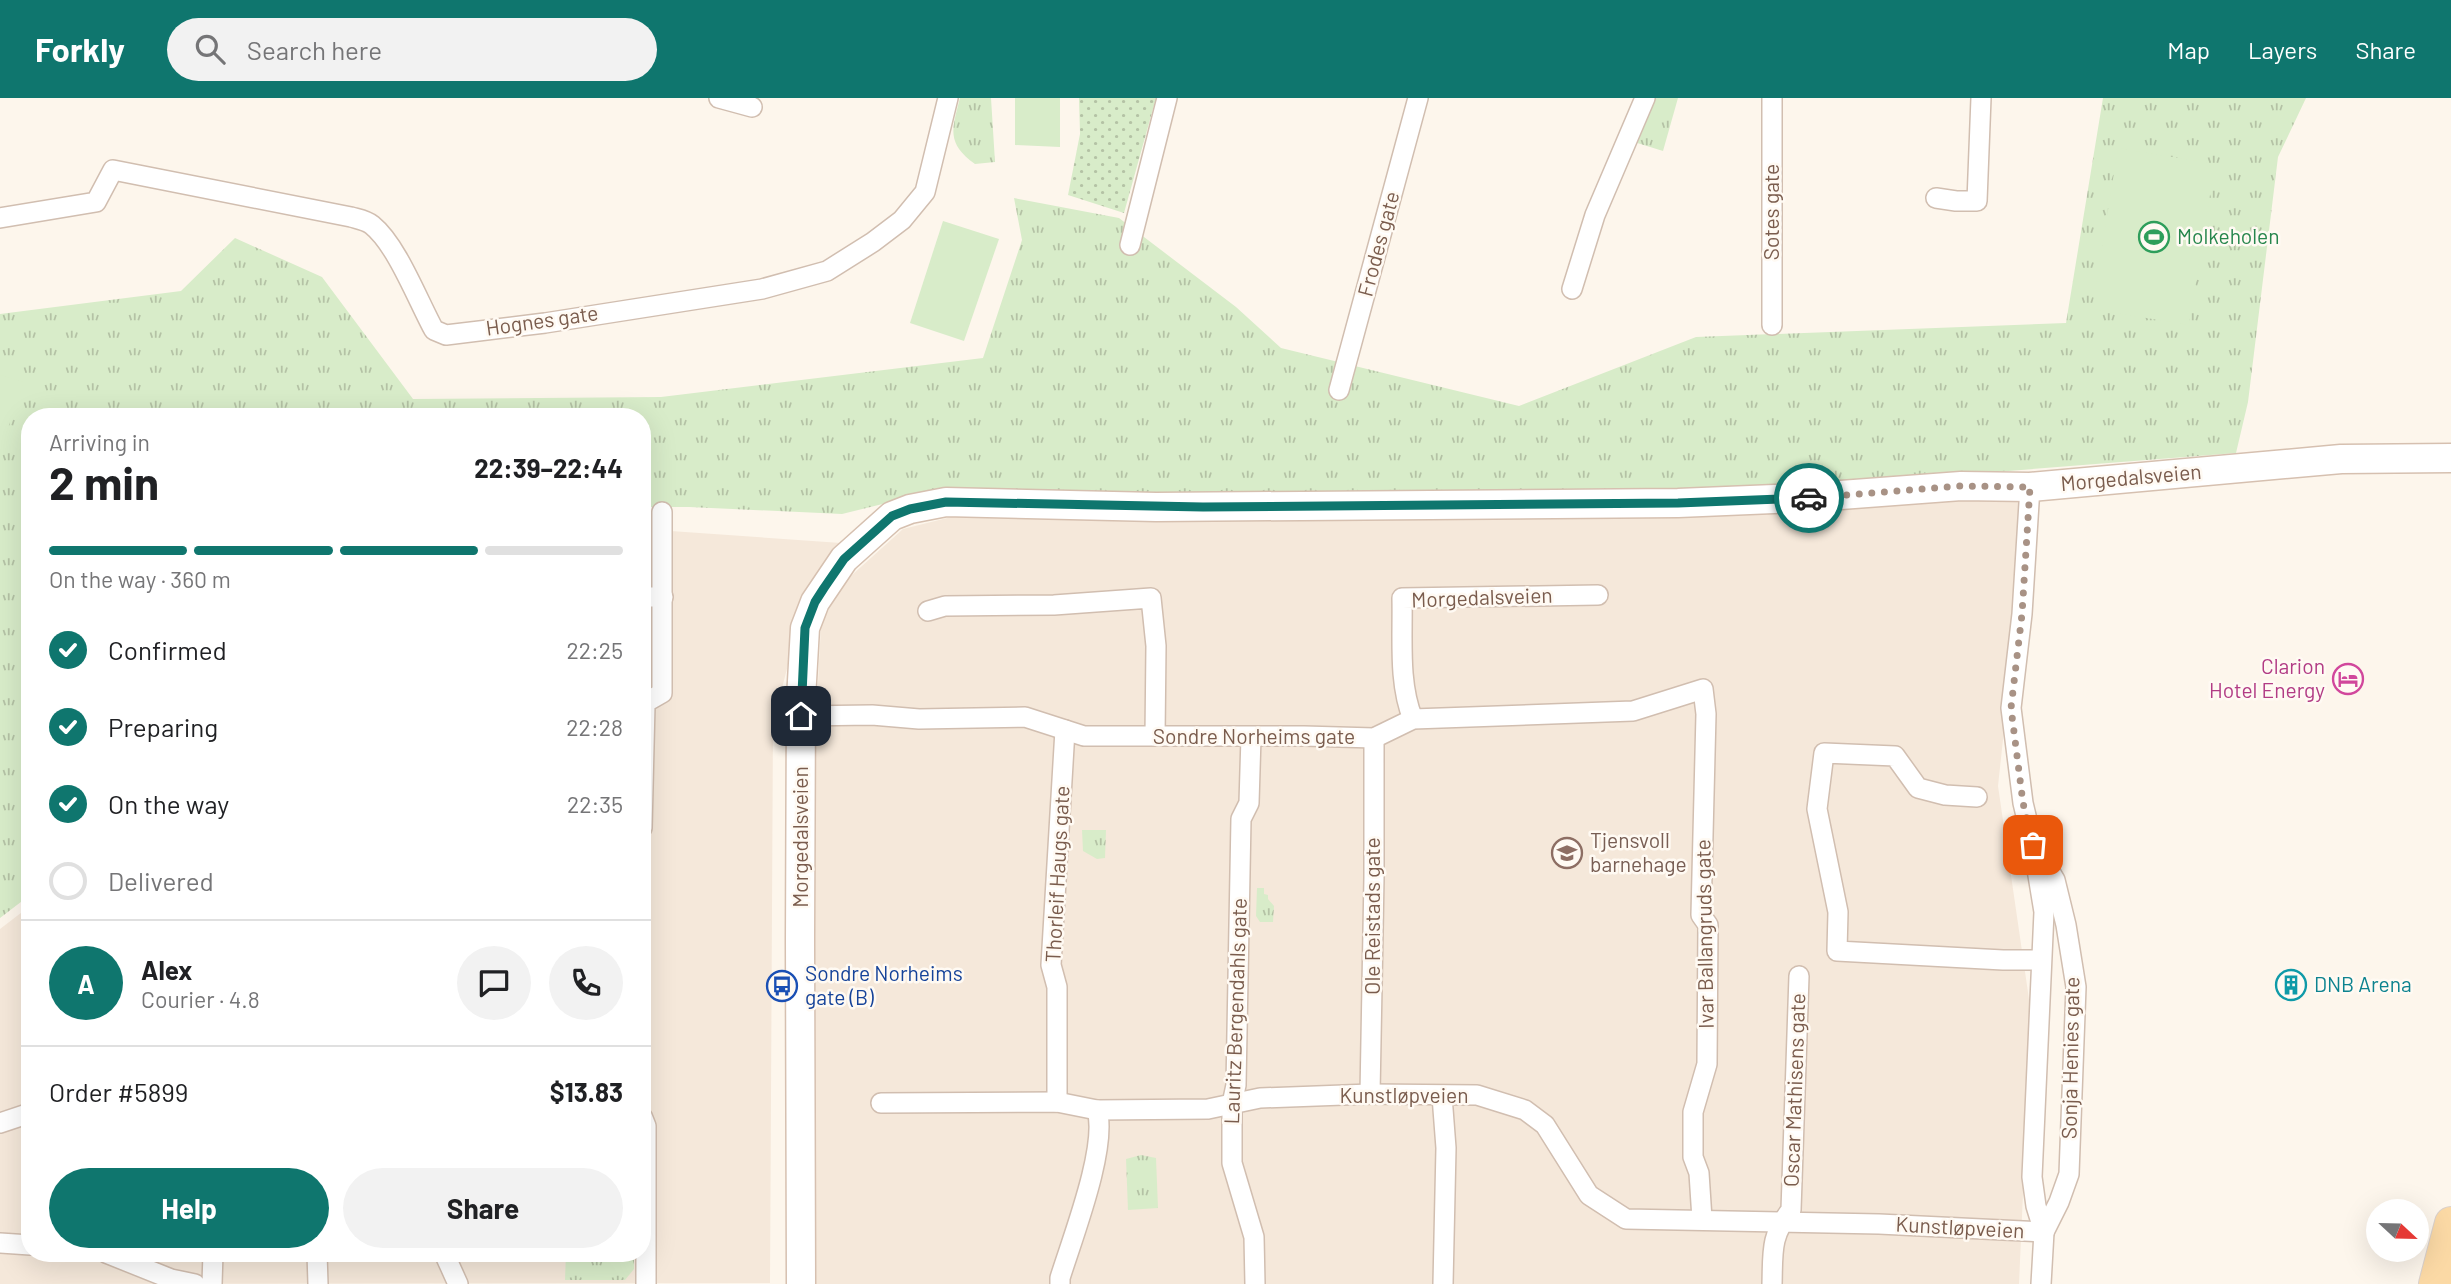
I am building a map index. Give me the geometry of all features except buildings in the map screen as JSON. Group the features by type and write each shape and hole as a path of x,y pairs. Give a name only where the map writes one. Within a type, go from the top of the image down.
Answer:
{"main road":[{"path":"2435,1284 2451,1223"}],"street":[{"path":"719,98 752,107"},
{"name":"Hognes gate","path":"0,218 96,202 113,170 351,216 370,223 390,248 434,330 446,335 545,323 762,289 827,271 902,220 925,192 948,98"},
{"path":"1130,245 1167,98"},
{"name":"Frodes gate","path":"1339,390 1418,98"},
{"path":"1572,289 1595,215 1645,98"},
{"name":"Sotes gate","path":"1772,98 1772,325"},
{"path":"1936,198 1978,201 1981,98"},
{"name":"Morgedalsveien","path":"802,1284 801,716 805,628 815,602 844,559 892,516 910,509 946,502 1207,507 1678,503 1801,498 1961,486 2030,487 2341,460 2451,458"},
{"name":"Sonja Henies gate","path":"2030,487 2023,600 2011,708 2023,803 2044,912 2032,1177 2036,1206 2044,1232 2041,1284"},
{"path":"651,699 662,693 662,512"},
{"name":"Morgedalsveien","path":"1413,719 1405,689 1402,598 1598,595"},
{"path":"651,597 663,597"},
{"path":"928,611 945,606 1054,605 1151,598 1157,658 1155,736"},
{"name":"Sondre Norheims gate","path":"801,716 872,715 919,719 1025,717 1084,736 1374,738 1413,719 1633,711 1703,689"},
{"name":"Ivar Ballangruds gate","path":"1702,1219 1699,1172 1693,1157 1693,1112 1707,1064 1709,933 1708,925 1701,915 1706,714 1703,689"},
{"name":"Thorleif Haugs gate","path":"1057,1102 1057,988 1051,965 1065,730"},
{"name":"Lauritz Bergendahls gate","path":"1251,737 1249,803 1241,819 1232,1163 1254,1237 1255,1284"},
{"name":"Ole Reistads gate","path":"1370,1094 1374,738"},
{"path":"1977,797 1945,795 1917,788 1895,756 1824,753 1817,809 1838,912 1837,951 2040,960"},
{"name":"Sonja Henies gate","path":"2033,845 2055,880 2066,925 2076,988 2069,1174 2044,1232"},
{"name":"Oscar Mathisens gate","path":"1772,1284 1774,1236 1791,1210 1799,976"},
{"name":"Kunstløpveien","path":"881,1103 1057,1102 1097,1110 1208,1109 1261,1098 1370,1094 1477,1095 1525,1110 1545,1125 1589,1195 1626,1219 1879,1224 2044,1232"},
{"path":"1443,1096 1446,1148 1443,1284"},
{"path":"1060,1284 1094,1170 1100,1119 1097,1110"},
{"path":"0,1123 21,1116"},
{"path":"0,1243 21,1244"},
{"path":"128,1262 171,1279 195,1284"},
{"path":"212,1284 213,1262"},
{"path":"317,1262 318,1284"},
{"path":"448,1262 458,1284"},
{"path":"646,1262 646,1284"}],"shaded area":[{"path":"2020,488 2017,609 1998,786 2031,1013 2019,1284 810,1284 810,837 821,625 842,584 903,529 963,514"},
{"path":"651,530 841,543 805,599 773,723 770,1283 0,1284 0,929 21,913 21,1262 651,1262"}],"green space":[{"path":"960,98 991,98 995,162 975,164 955,142 955,118"},
{"path":"1015,98 1060,98 1060,147 1015,145"},
{"path":"1079,98 1156,98 1124,213 1068,195 1080,134"},
{"path":"1653,98 1678,98 1663,151 1634,142"},
{"path":"2103,98 2306,98 2278,157 2248,402 2236,453 1742,492 915,496 842,514 651,507 651,408 21,408 21,902 0,918 0,314 181,291 235,238 322,277 413,399 661,397 983,358 1022,240 1014,198 1119,218 1236,307 1281,348 1519,406 1696,337 2066,323"},
{"name":"Molkeholen","path":"2118,148 2215,164 2189,325 2092,309"},
{"path":"943,221 999,239 964,341 910,323"},
{"path":"0,375 24,382 0,451"},
{"path":"1082,830 1106,830 1105,858 1097,859 1083,851"},
{"path":"1257,888 1264,888 1264,894 1268,895 1274,906 1273,922 1260,922 1256,916"},
{"path":"1141,1155 1156,1158 1158,1208 1128,1210 1126,1159"},
{"path":"566,1262 634,1262 634,1269 625,1280 565,1280"}],"way so far":[{"path":"1809,498 1961,486 2030,487 2022,614 2011,708 2023,803 2033,845"}],"place":[{"name":"Molkeholen","path":"2154,237"},
{"name":"Clarion Hotel Energy","path":"2348,679"},
{"name":"Tjensvoll barnehage","path":"1567,853"},
{"name":"DNB Arena","path":"2291,985"},
{"name":"Sondre Norheims gate (B)","path":"782,986"}],"route":[{"path":"801,716 805,628 815,602 844,559 892,516 910,509 946,502 1156,508 1678,503 1809,498"}]}
